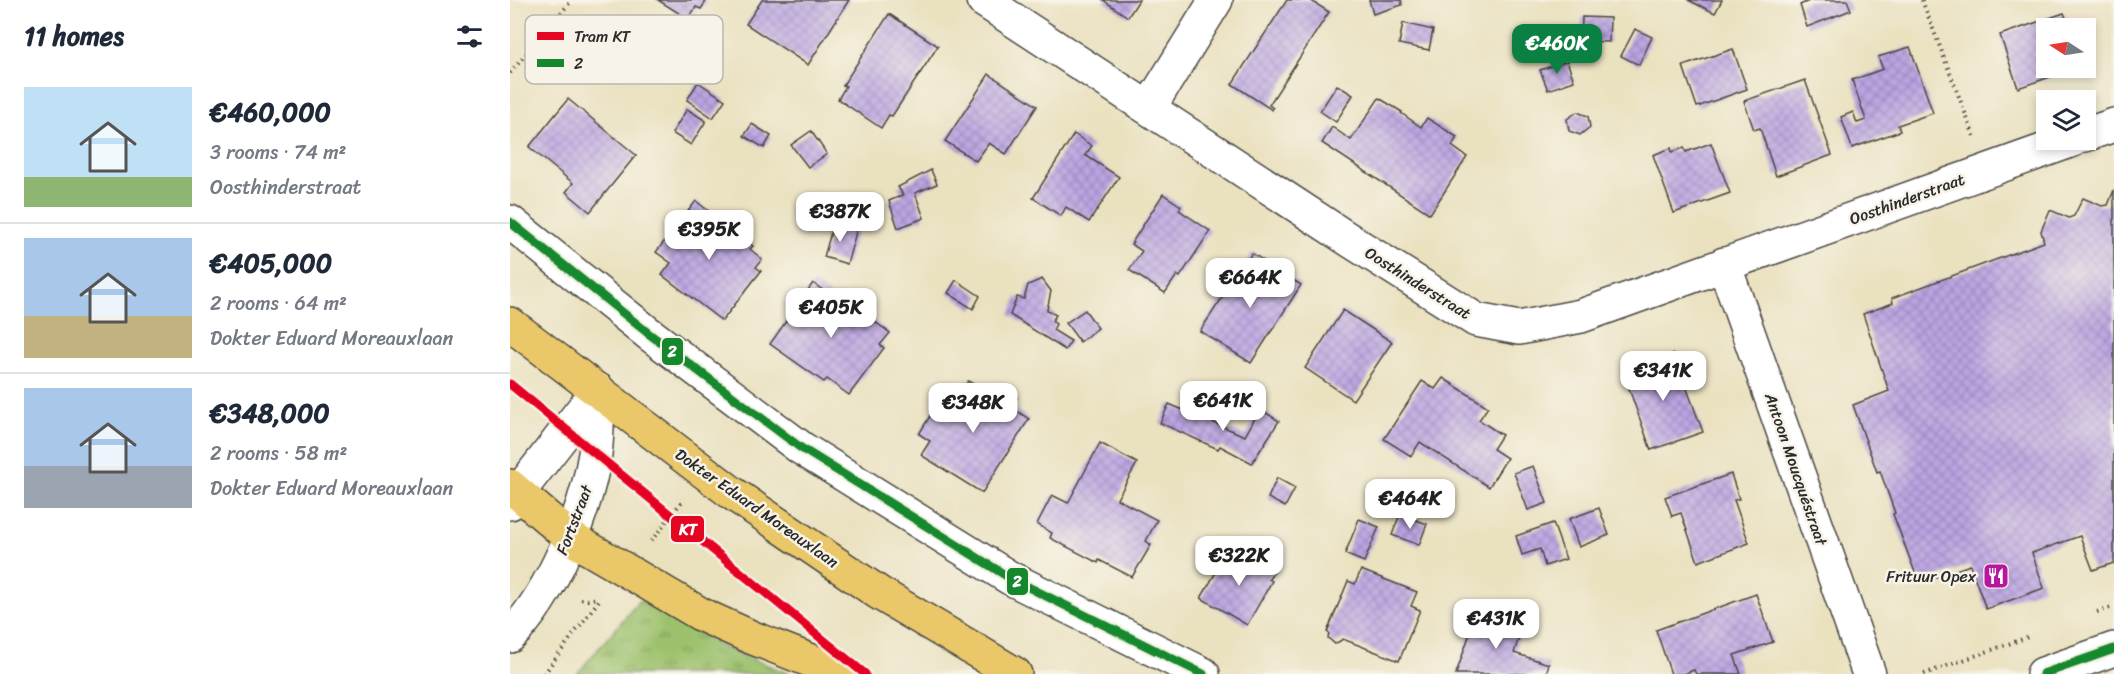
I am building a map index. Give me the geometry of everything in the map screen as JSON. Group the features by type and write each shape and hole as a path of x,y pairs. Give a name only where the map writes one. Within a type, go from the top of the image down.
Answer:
{"main road":[{"name":"Dokter Eduard Moreauxlaan","path":"510,324 732,494 879,593 1015,674"},
{"path":"512,494 571,538 702,615 753,638 845,674"}],"street":[{"name":"Oosthinderstraat","path":"983,0 1351,242 1476,320 1519,328 1581,316 2044,150"},
{"path":"1149,108 1216,0"},
{"path":"2096,131 2114,125"},
{"path":"510,222 648,333 801,448 1010,578 1203,674"},
{"name":"Antoon Moucquéstraat","path":"1724,264 1869,674"},
{"path":"512,494 598,390"},
{"name":"Fortstraat","path":"510,636 524,622 540,597 571,538 590,481 595,452 598,390"},
{"path":"2043,674 2114,649"}],"path":[{"path":"559,15 572,0"},
{"path":"1922,0 1987,170"},
{"path":"510,73 525,55"},
{"path":"544,674 601,598"},
{"path":"2092,615 2114,607"},
{"path":"1924,674 2036,634"}],"green space":[{"path":"640,600 724,648 790,674 577,674"}],"building":[{"path":"658,0 707,0 701,9 696,7 691,15 682,15"},
{"path":"762,0 849,0 808,65 746,24"},
{"path":"1103,0 1139,0 1128,17"},
{"path":"1287,0 1310,0 1329,12 1269,105 1273,108 1272,110 1232,84"},
{"path":"1369,0 1401,0 1402,5 1373,14"},
{"path":"1688,0 1722,0 1715,13"},
{"path":"1811,0 1847,0 1851,10 1807,27 1800,5"},
{"path":"2064,13 2066,18 2049,18"},
{"path":"889,14 938,46 892,116 889,115 881,128 838,99 846,86 843,85"},
{"path":"1582,17 1610,18 1609,42 1581,41"},
{"path":"1403,23 1433,30 1429,50 1399,44"},
{"path":"2036,23 2036,78 2047,78 2018,88 2000,35"},
{"path":"1635,29 1652,37 1639,65 1621,56"},
{"path":"1910,47 1933,113 1898,125 1900,131 1852,148 1841,117 1853,112 1857,123 1866,120 1852,80 1883,69 1878,57"},
{"path":"1733,49 1747,89 1697,107 1683,66"},
{"path":"1567,61 1574,81 1548,90 1540,70"},
{"path":"989,74 1037,106 1006,154 989,143 976,161 945,141"},
{"path":"1805,80 1832,155 1776,176 1760,128 1754,130 1744,101"},
{"path":"697,84 701,84 725,100 713,118 687,100"},
{"path":"1337,85 1353,95 1336,122 1320,111"},
{"path":"1379,98 1421,127 1427,118 1457,137 1452,146 1467,157 1430,214 1322,143 1332,127 1351,140"},
{"path":"568,99 636,155 590,212 566,192 573,183 529,147"},
{"path":"687,109 706,121 691,145 672,133"},
{"path":"1577,112 1588,116 1590,127 1580,135 1569,131 1567,119"},
{"path":"752,124 771,136 764,148 744,136"},
{"path":"811,131 827,154 808,167 791,145"},
{"path":"1074,134 1092,146 1085,155 1119,177 1089,222 1066,207 1061,216 1033,198"},
{"path":"1711,143 1730,193 1674,213 1653,155 1671,148 1672,152 1684,148 1686,152"},
{"path":"931,170 937,184 915,193 924,218 898,228 889,201 903,195 898,187"},
{"path":"2114,190 2114,563 2093,570 2080,536 2032,553 2044,588 1986,609 1970,565 1919,583 1893,514 1895,513 1880,471 1877,472 1853,405 1889,391 1863,314 1893,303 1892,298 2044,242 2041,231 2050,210 2069,218 2074,216 2083,198 2102,206 2108,205"},
{"path":"1163,194 1181,206 1179,210 1210,231 1180,277 1177,275 1165,293 1129,270 1142,251 1131,244"},
{"path":"696,201 753,246 750,249 762,259 756,267 761,271 722,321 662,275 671,263 656,252"},
{"path":"834,222 857,229 847,264 824,257"},
{"path":"1252,253 1273,267 1269,273 1277,279 1281,272 1301,285 1251,363 1200,331"},
{"path":"1042,279 1051,291 1047,310 1056,315 1052,321 1056,324 1053,330 1071,341 1065,350 1010,315 1017,297 1024,299 1028,285"},
{"path":"956,280 980,296 973,309 948,293"},
{"path":"813,283 835,299 838,295 890,333 880,345 884,348 849,395 827,379 824,382 770,344"},
{"path":"1085,310 1098,328 1080,342 1066,323"},
{"path":"1343,310 1392,342 1353,400 1305,368"},
{"path":"1674,354 1703,432 1651,450 1623,372"},
{"path":"1443,378 1488,407 1479,420 1502,435 1493,449 1507,458 1489,487 1420,442 1411,456 1384,439 1422,381 1435,389"},
{"path":"968,381 989,394 995,385 1017,398 1011,407 1029,419 982,493 921,455 930,441 919,434 939,401 951,408"},
{"path":"1169,404 1245,436 1260,409 1279,421 1252,463 1220,446 1218,449 1160,423"},
{"path":"1100,443 1137,463 1117,499 1157,520 1146,541 1151,545 1132,577 1099,560 1098,563 1050,538 1052,533 1037,524 1052,495 1068,503"},
{"path":"1533,466 1547,503 1528,510 1514,473"},
{"path":"1731,474 1739,499 1734,500 1749,543 1698,562 1681,513 1672,516 1665,497"},
{"path":"1277,478 1295,488 1285,507 1268,498"},
{"path":"1599,508 1609,535 1579,547 1569,519"},
{"path":"1400,514 1427,524 1419,545 1392,535"},
{"path":"1359,519 1379,527 1364,562 1345,554"},
{"path":"1553,523 1566,559 1545,566 1540,549 1522,555 1516,536"},
{"path":"1250,554 1276,569 1269,579 1272,581 1247,625 1201,598 1226,555 1244,565"},
{"path":"1361,570 1417,592 1411,606 1420,610 1399,661 1343,639 1335,644 1328,638 1329,633 1327,632 1348,581 1355,584"},
{"path":"1756,594 1773,642 1734,655 1741,674 1696,674 1694,670 1683,674 1671,674 1656,630"},
{"path":"1479,607 1500,618 1498,623 1521,631 1514,653 1549,664 1546,674 1456,674"}],"tram line":[{"name":"KT","path":"510,384 865,674"}],"transit line":[{"name":"2","path":"510,222 648,333 801,448 1010,578 1203,674"},
{"name":"2","path":"2043,674 2114,649"}],"place":[{"name":"Frituur Opex","path":"1996,576"}]}
